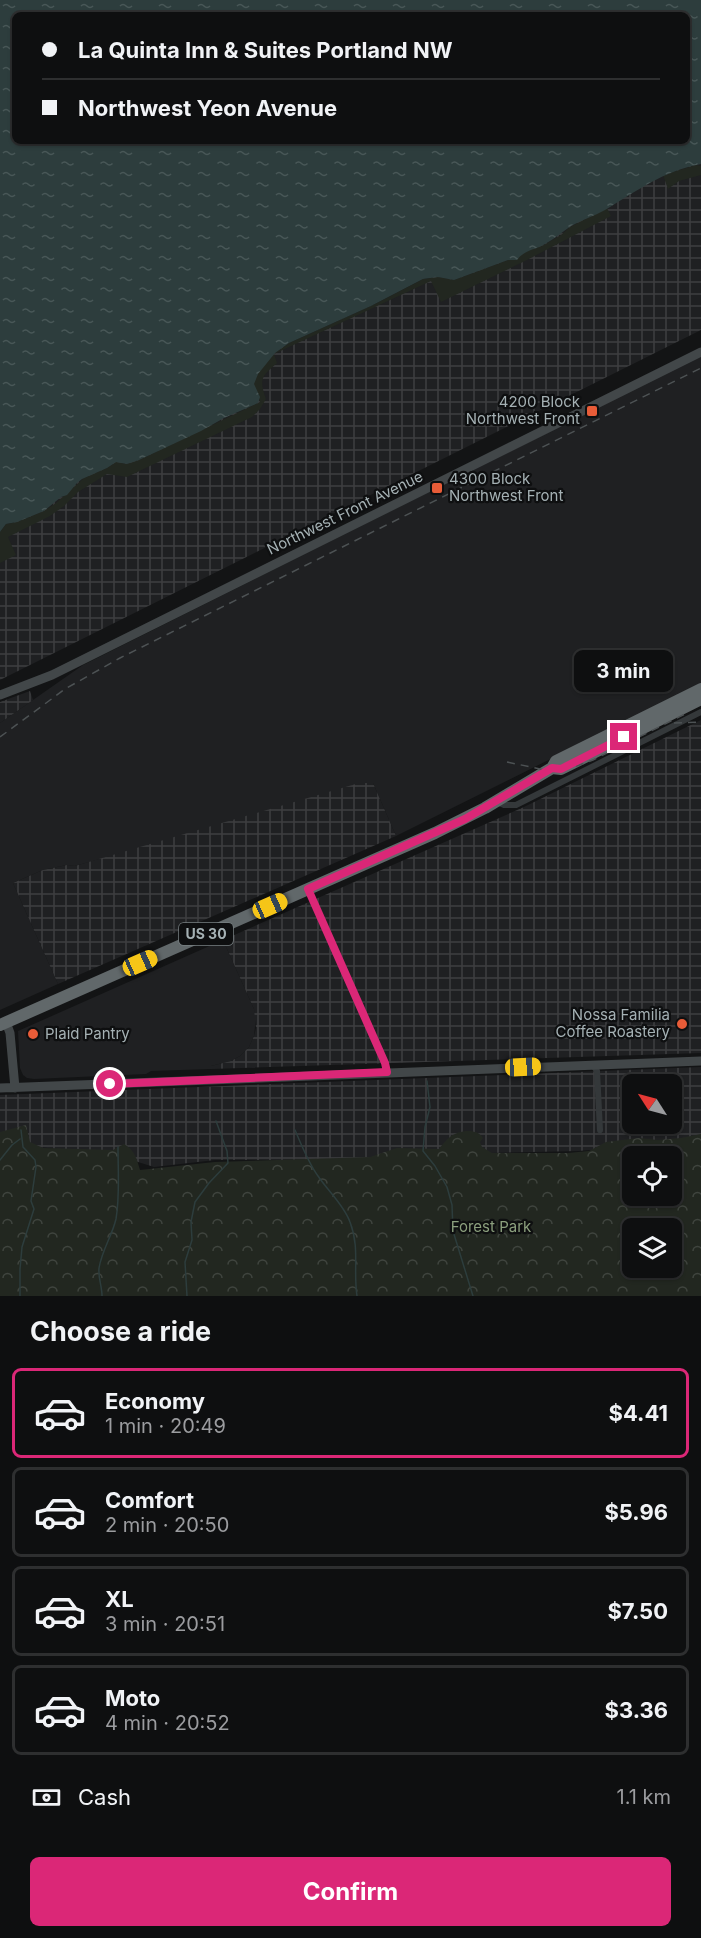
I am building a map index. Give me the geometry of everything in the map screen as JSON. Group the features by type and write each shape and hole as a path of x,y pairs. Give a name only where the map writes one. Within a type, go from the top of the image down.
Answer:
{"highway":[{"name":"US 30","path":"3,1023 447,827 496,802 552,768 556,761 701,689"},
{"name":"US 30","path":"552,768 561,769 701,699"}],"main road":[{"name":"Northwest Front Avenue","path":"0,695 48,677 701,352"},
{"path":"3,1023 10,1033 15,1088"},
{"path":"0,1088 701,1061"}],"street":[{"path":"496,802 516,805 701,712"},
{"path":"308,889 387,1072"},
{"path":"593,1065 597,1071 600,1130"}],"shaded area":[{"path":"701,157 701,330 0,680 0,532 252,360 275,352 281,347"},
{"path":"701,356 701,684 396,836 373,783 75,866 67,865 43,870 13,883 58,984 0,1010 0,723 83,665"},
{"path":"30,691 33,700 0,723 0,702"},
{"path":"701,720 701,1053 211,1069 211,1066 240,1056 249,1047 256,1028 254,1009 223,940 524,807"},
{"path":"359,783 373,783 396,836 58,984 13,883 43,870 67,865 75,866"},
{"path":"223,940 256,1018 254,1036 249,1047 240,1056 211,1066 211,1069 34,1079 23,1075 20,1068 18,1031"},
{"path":"701,1067 701,1136 681,1142 579,1151 347,1160 215,1160 154,1167 116,1155 38,1147 0,1138 0,1095"}],"green space":[{"path":"696,165 701,166 701,175 679,181 668,189 663,175"},
{"path":"607,208 611,216 441,302 431,281 274,354 289,343 371,306 423,279 438,277 454,280 508,260 514,260"},
{"path":"274,354 277,363 265,375 262,383 266,399 252,417 127,477 107,474 78,492 50,516 8,537 16,555 0,563 0,532 6,524 44,511 84,478 116,462 127,464 139,460 260,402 254,388 254,379"},
{"name":"Forest Park","path":"26,1125 30,1142 43,1148 113,1150 124,1144 133,1152 140,1170 215,1162 370,1157 397,1148 439,1149 454,1135 468,1131 480,1135 483,1138 480,1142 482,1147 492,1153 568,1153 589,1151 606,1142 639,1138 658,1140 701,1134 701,1296 0,1296 0,1132"}],"water":[{"path":"0,0 701,0 701,164 674,171 651,182 605,210 571,226 545,244 523,254 517,260 508,260 454,280 438,277 423,279 371,306 289,343 275,353 258,374 254,384 260,397 258,403 139,460 127,464 116,462 82,479 67,495 44,511 6,524 0,532"}],"waterway":[{"path":"427,1081 430,1107 423,1151 447,1187 452,1205 453,1231 473,1296"},
{"path":"187,1296 185,1262 192,1240 191,1222 195,1202 228,1163 227,1151 216,1121"},
{"path":"20,1296 22,1247 34,1209 31,1201 36,1167 35,1160 23,1147 21,1130"},
{"path":"295,1130 314,1171 340,1204 350,1222 356,1250 357,1296"},
{"path":"0,1160 20,1139"},
{"path":"102,1296 99,1268 116,1219 118,1147"}],"railway":[{"path":"0,737 65,689 120,658 701,368"},
{"path":"507,762 545,770 571,768 593,760 685,714"},
{"path":"674,723 701,722"}],"place":[{"name":"4200 Block Northwest Front","path":"592,411"},
{"name":"4300 Block Northwest Front","path":"437,488"},
{"name":"Nossa Familia Coffee Roastery","path":"682,1024"},
{"name":"Plaid Pantry","path":"33,1034"}],"route":[{"path":"110,1084 387,1072 308,889 465,819 552,768 561,769 624,737"}]}
